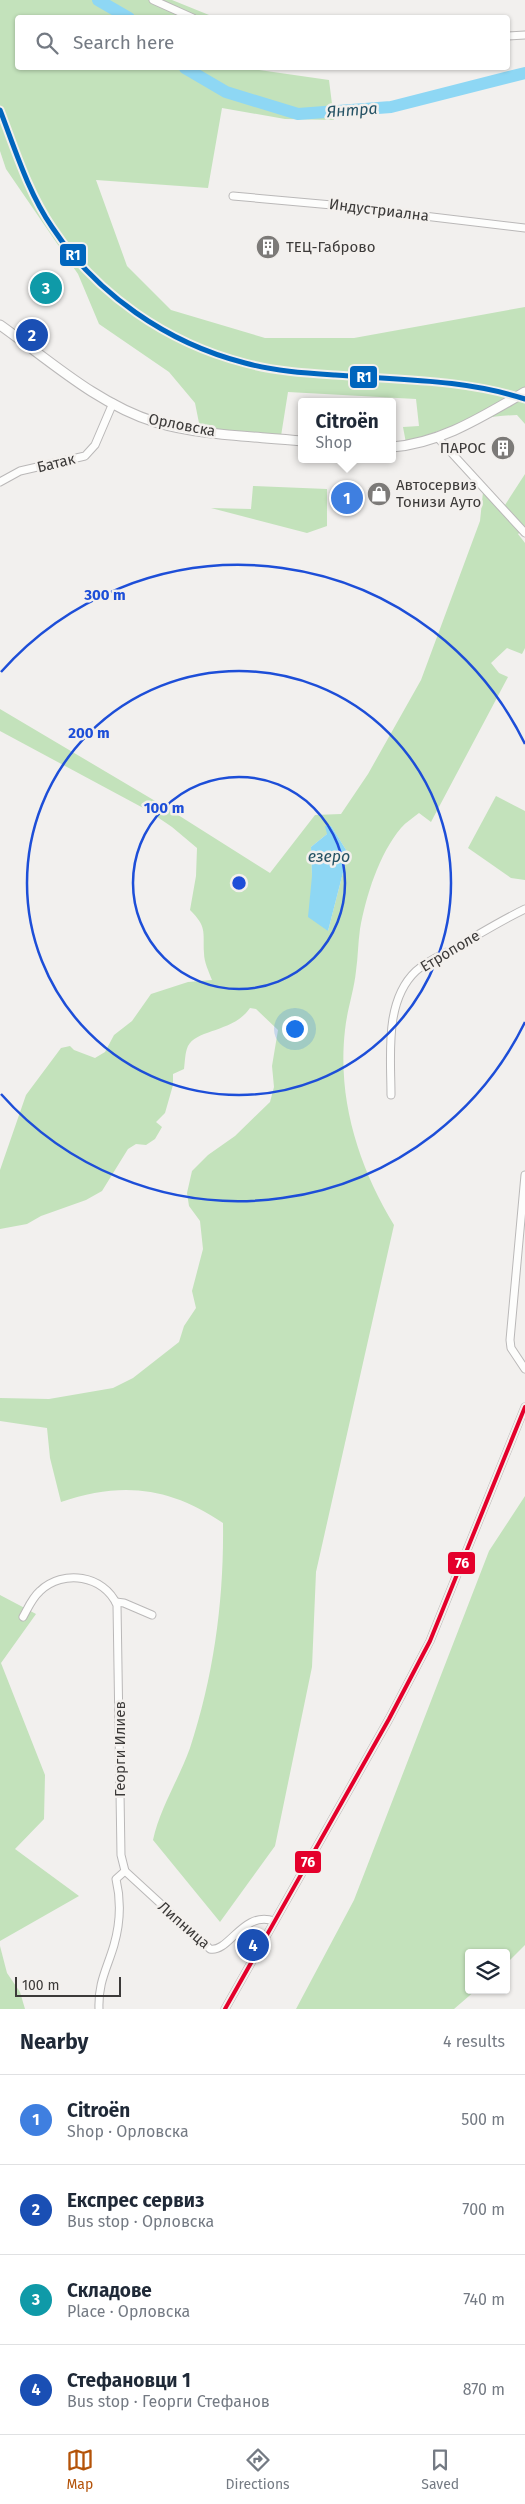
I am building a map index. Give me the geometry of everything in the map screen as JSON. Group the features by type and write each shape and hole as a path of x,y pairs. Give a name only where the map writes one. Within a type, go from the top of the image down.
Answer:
{"main road":[{"name":"Орловска","path":"0,325 113,403 140,416 177,427 298,441"},
{"path":"396,446 416,444 463,427 525,392"}],"street":[{"path":"154,0 186,15"},
{"path":"510,36 525,35"},
{"name":"Индустриална","path":"233,196 332,204 525,228"},
{"name":"Батак","path":"0,482 20,472 85,456 95,445 113,403"},
{"path":"437,437 525,533"},
{"name":"Етрополе","path":"391,1095 391,1032 395,1008 409,979 425,964 525,909"},
{"path":"525,1175 511,1330 511,1348 525,1369"},
{"path":"225,2009 389,1719 430,1641 525,1406"},
{"path":"23,1617 41,1590 58,1579 76,1576 97,1584 112,1594 116,1602 124,1603 152,1615"},
{"name":"Георги Илиев","path":"99,2009 99,1985 118,1929 119,1899 116,1879 124,1871 121,1855 120,1646 116,1602"},
{"name":"Липница","path":"124,1871 210,1949 217,1948 247,1925 260,1918 274,1921"}],"green space":[{"path":"0,0 172,0 209,15 15,15 15,70 259,70 329,80 334,120 285,119 222,108 208,188 96,180 127,266 171,310 265,338 354,338 525,307 525,424 517,415 487,418 447,428 406,443 403,427 419,426 416,399 288,392 281,436 200,428 195,403 169,372 99,324 78,274 6,169 0,151"},
{"path":"525,474 525,528 518,534 525,543 525,648 522,654 507,648 491,663 499,673 508,677 431,822 419,813 407,822 393,838 374,876 360,929 355,978 345,1030 344,1082 353,1132 361,1156 370,1180 394,1225 316,1572 312,1667 275,1846 220,1922 153,1840 160,1816 186,1760 205,1693 216,1637 219,1609 222,1580 223,1523 184,1502 165,1495 145,1491 105,1491 61,1502 50,1458 47,1428 0,1421 0,1398 49,1399 113,1388 133,1378 179,1342 184,1326 196,1308 192,1291 203,1249 200,1221 189,1206 187,1193 192,1171 208,1155 235,1136 270,1102 274,1087 272,1066 278,1030 256,1009 250,1008 235,1022 193,1040 187,1048 184,1069 173,1074 173,1085 165,1113 156,1122 162,1127 155,1139 146,1145 136,1144 128,1149 102,1191 86,1200 41,1216 27,1224 0,1229 0,1170 26,1095 61,1048 70,1046 74,1050 95,1058 105,1052 114,1035 132,1021 151,994 188,982 212,980 205,960 202,925 190,910 196,876 197,848 172,827 147,810 0,731 0,709 167,808 270,873 315,815 341,814 368,774 421,680 480,521 483,492 505,505","holes":["331,826 348,853 328,931 312,876 311,847 327,834"]},
{"path":"253,486 327,489 327,526 307,533 211,508 251,509"},
{"path":"496,796 525,811 525,880 511,878 468,848"},
{"path":"525,1496 525,1945 510,1960 510,1949 465,1949 465,1994 471,1994 454,2009 296,2009 354,1900 489,1551"},
{"path":"0,1595 36,1614 1,1663 45,1775 44,1819 15,1849 79,1896 0,1941"},
{"path":"0,1946 7,1973 20,1992 25,2009 0,2009"}],"water":[{"name":"езеро","path":"325,826 331,826 348,853 328,931 308,917 312,876 311,847 327,834"}],"waterway":[{"name":"Янтра","path":"98,0 124,15"},
{"name":"Янтра","path":"188,70 226,92 298,114 391,107 525,73"}],"transit line":[{"name":"R1","path":"0,110 23,170 43,214 52,227 90,274 136,313 161,329 188,343 216,354 267,368 455,384 502,392 525,399"},
{"name":"76","path":"225,2009 389,1719 430,1641 525,1407"}],"place":[{"name":"ТЕЦ-Габрово","path":"268,247"},
{"name":"Складове","path":"46,288"},
{"name":"Експрес сервиз","path":"32,335"},
{"name":"ПАРОС","path":"503,448"},
{"name":"Автосервиз Тонизи Ауто","path":"379,494"},
{"name":"Citroën","path":"347,498"},
{"name":"Стефановци 1","path":"253,1945"}]}
